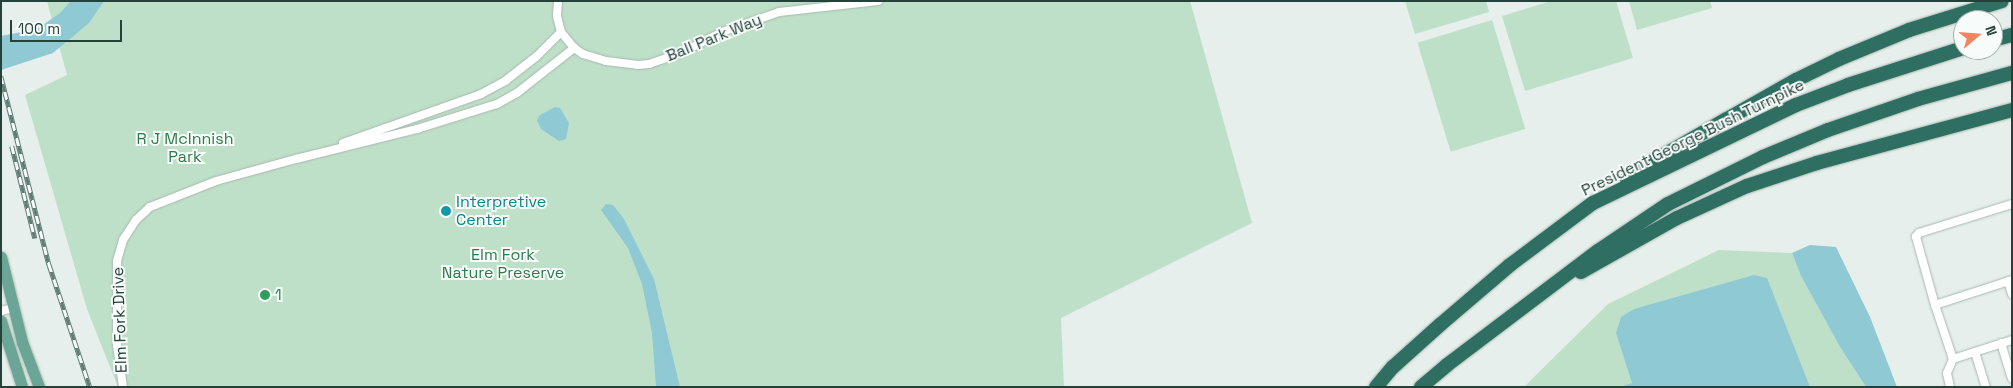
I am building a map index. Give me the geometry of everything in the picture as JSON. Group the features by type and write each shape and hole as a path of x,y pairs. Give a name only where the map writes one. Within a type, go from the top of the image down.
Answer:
{"highway":[{"path":"1593,203 1648,164 1796,80 1839,59 1909,30 2002,1"},
{"name":"President George Bush Turnpike","path":"1376,387 1427,336 1510,264 1593,203 1796,105 1848,85 1953,51"},
{"path":"1421,387 1446,365 1534,298 1598,251 1668,204 1763,157 1828,130 1918,99 2012,73"},
{"path":"1534,298 1677,218 1747,186 1817,163 2012,110"}],"main road":[{"path":"1,257 22,342 39,387"},
{"path":"1,321 22,387"}],"street":[{"path":"558,1 557,16 560,32"},
{"name":"Ball Park Way","path":"560,32 574,48 583,54 606,62 649,64 683,52 744,23 780,12 878,1"},
{"name":"Elm Fork Drive","path":"296,158 481,94 505,81 536,57 560,32"},
{"name":"Elm Fork Drive","path":"124,387 117,344 117,261 123,240 136,220 150,207 216,181 296,158 417,129 497,104 517,93 574,48"},
{"path":"1950,387 1947,373 1953,359 1934,305 1915,240 1916,237 1919,233 2012,204"},
{"path":"1934,305 2010,281 2012,294"},
{"path":"1,311 13,308"},
{"path":"1953,359 2012,340"},
{"path":"2001,344 2012,378"},
{"path":"1975,352 1986,387"}],"green space":[{"path":"47,1 1190,1 1252,223 1061,318 1064,387 118,387 87,309 25,95 67,75"},
{"path":"1405,1 1486,1 1489,12 1415,34"},
{"path":"1551,1 1616,1 1633,58 1525,91 1502,16"},
{"path":"1629,1 1710,1 1712,8 1637,30"},
{"path":"1492,20 1525,129 1451,152 1417,43"},
{"path":"1719,250 1792,253 1801,276 1840,347 1866,387 1524,387 1608,304"}],"water":[{"path":"71,1 104,1 89,23 53,53 1,70 1,36 37,29 60,13"},
{"path":"555,107 560,108 569,123 566,139 559,141 541,129 537,120 540,115"},
{"path":"606,204 613,205 624,219 654,279 680,387 656,387 652,333 642,284 628,248 601,210"},
{"path":"1810,245 1836,247 1870,317 1897,387 1866,387 1840,347 1801,276 1792,253"},
{"path":"1754,275 1767,278 1810,387 1621,387 1632,383 1616,333 1621,317 1634,309"}],"railway":[{"path":"1,76 49,264 90,387"},
{"path":"12,146 35,238"}],"place":[{"name":"Interpretive Center","path":"446,211"},
{"name":"1","path":"265,295"}],"park label":[{"name":"R J McInnish Park","path":"185,148"},
{"name":"Elm Fork Nature Preserve","path":"503,264"}]}
